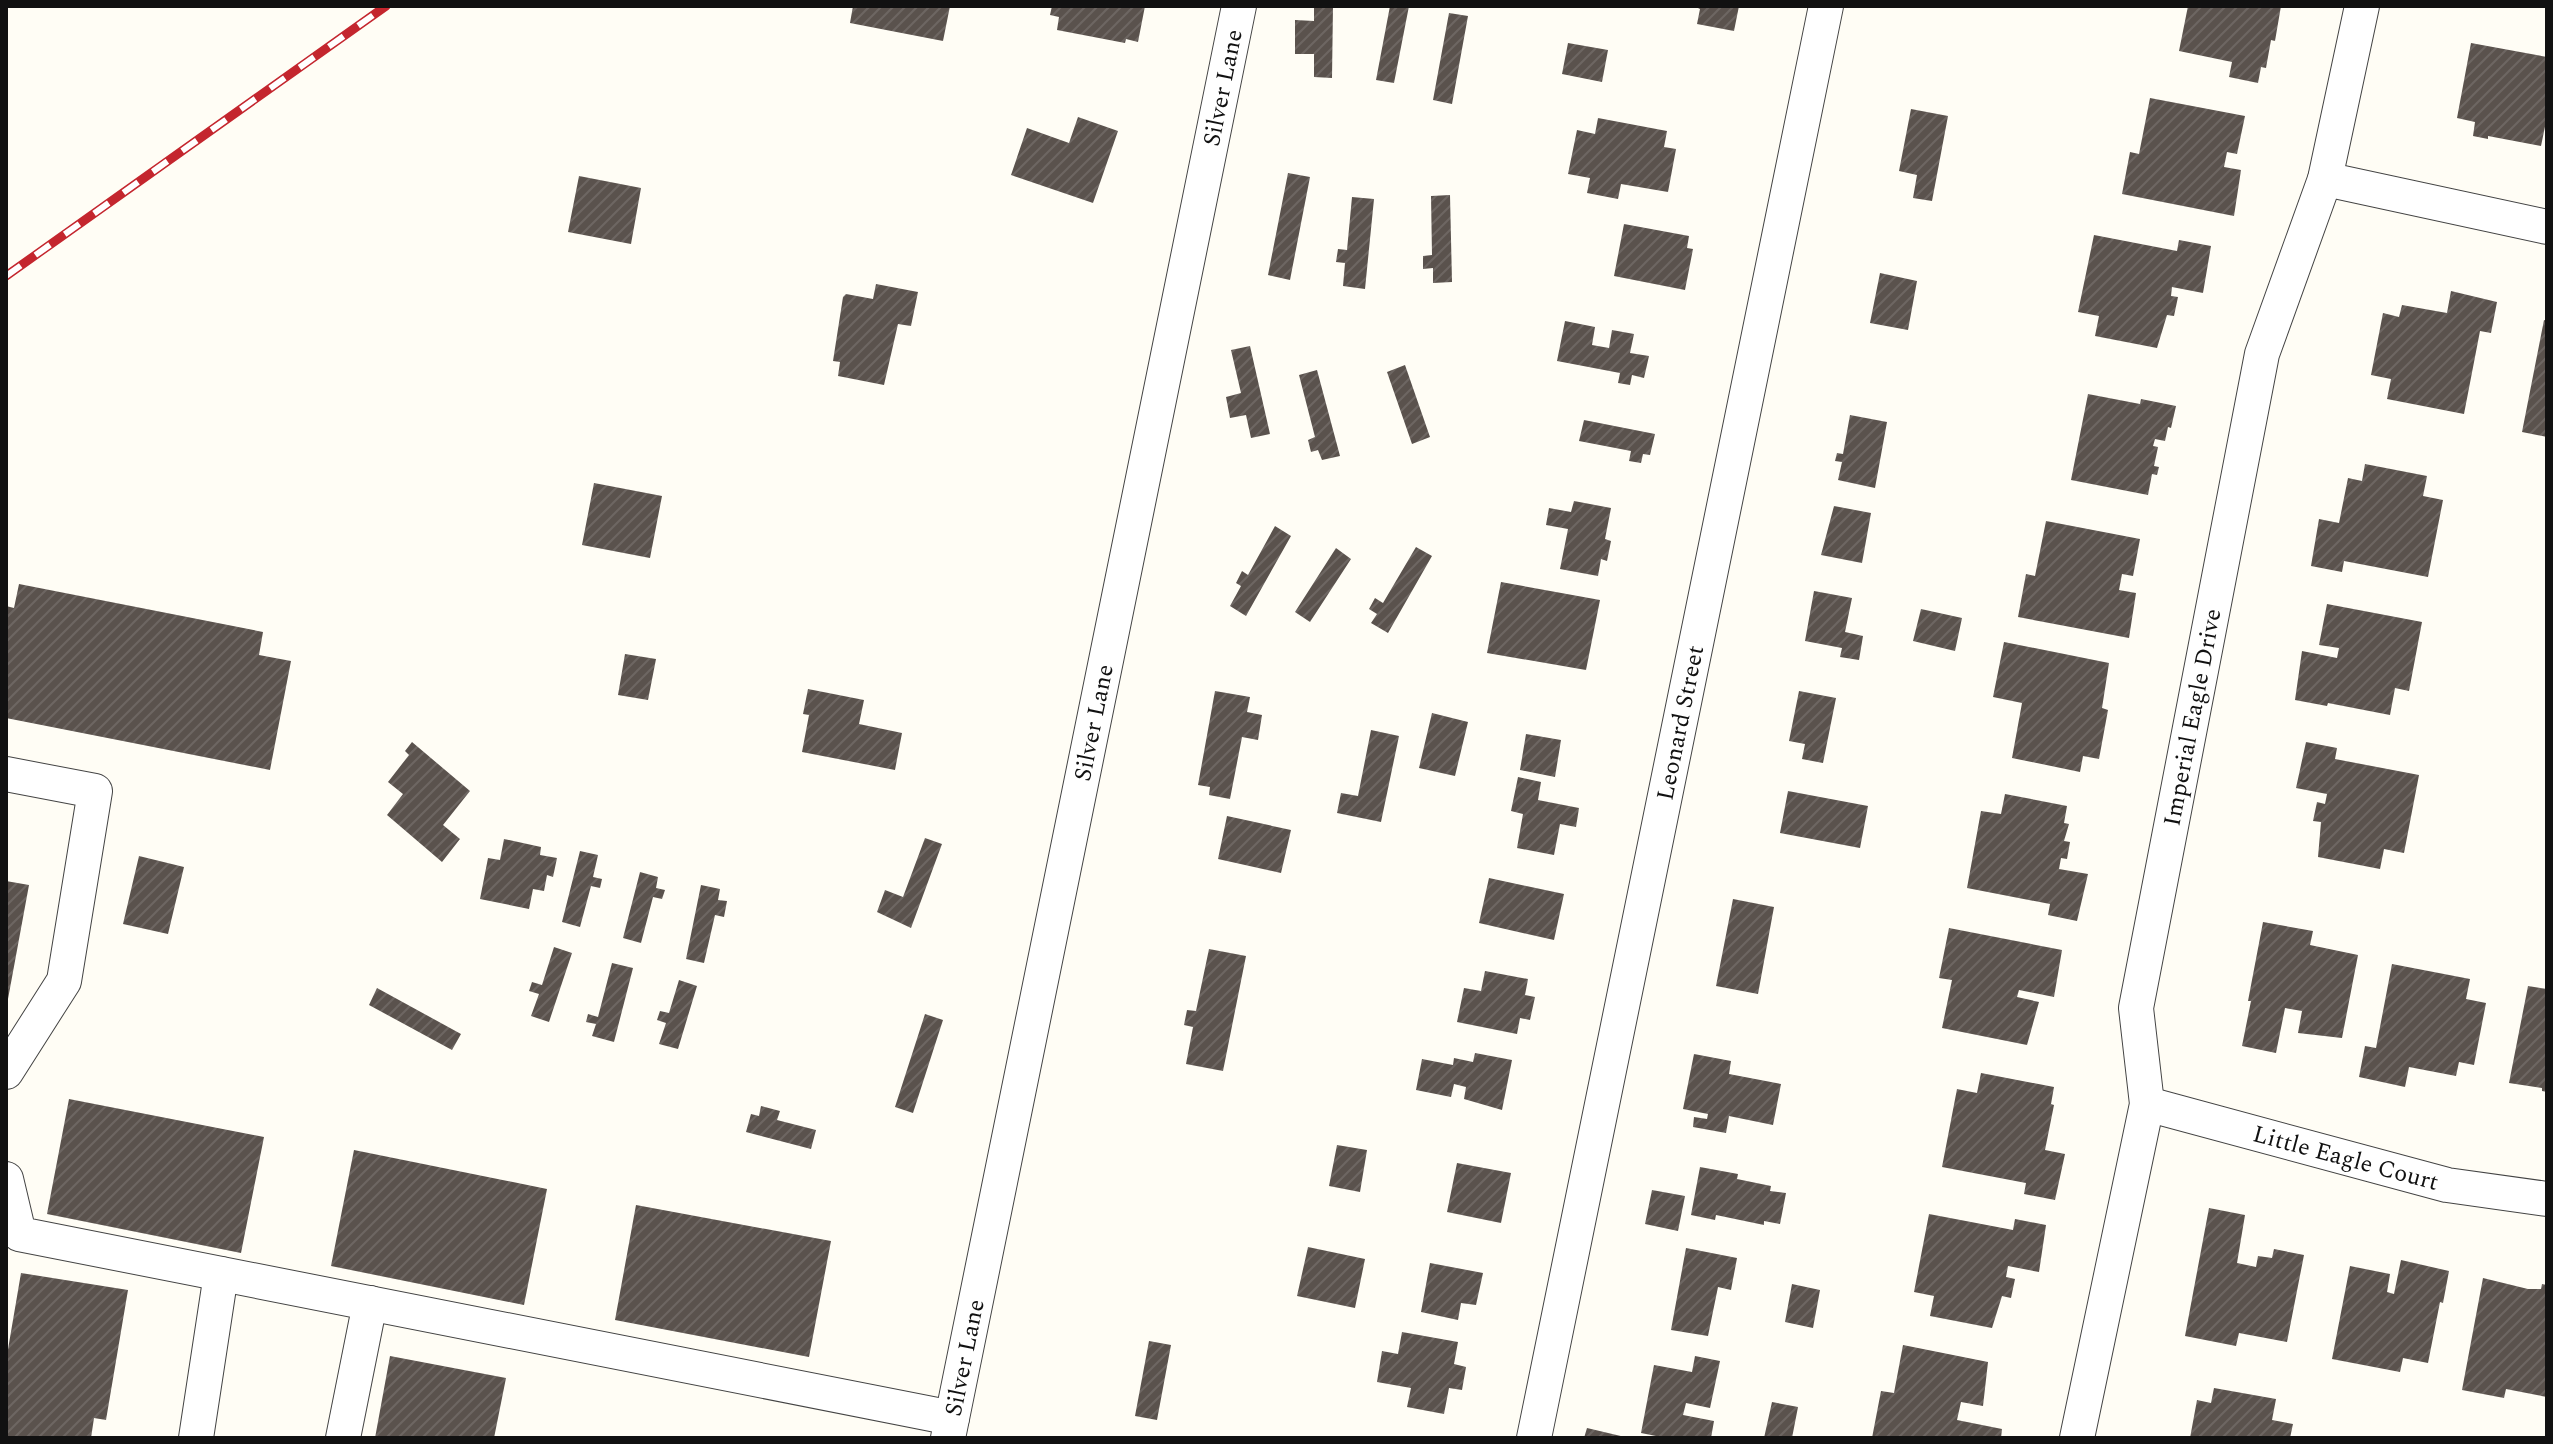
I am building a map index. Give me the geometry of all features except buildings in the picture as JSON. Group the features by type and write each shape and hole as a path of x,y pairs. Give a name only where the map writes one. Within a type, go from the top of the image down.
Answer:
{"street":[{"name":"Silver Lane","path":"950,1428 1239,6"},
{"name":"Leonard Street","path":"1534,1438 1826,6"},
{"name":"Imperial Eagle Drive","path":"2077,1438 2147,1104 2136,1008 2262,354 2325,179 2362,6"},
{"path":"2325,179 2547,227"},
{"path":"6,774 95,791 64,981 6,1072"},
{"name":"Little Eagle Court","path":"2147,1104 2447,1185 2547,1199"},
{"path":"6,1179 19,1234 370,1303 950,1428"},
{"path":"196,1438 221,1274"},
{"path":"343,1438 370,1303"}],"railway":[{"path":"6,276 386,6"}]}
